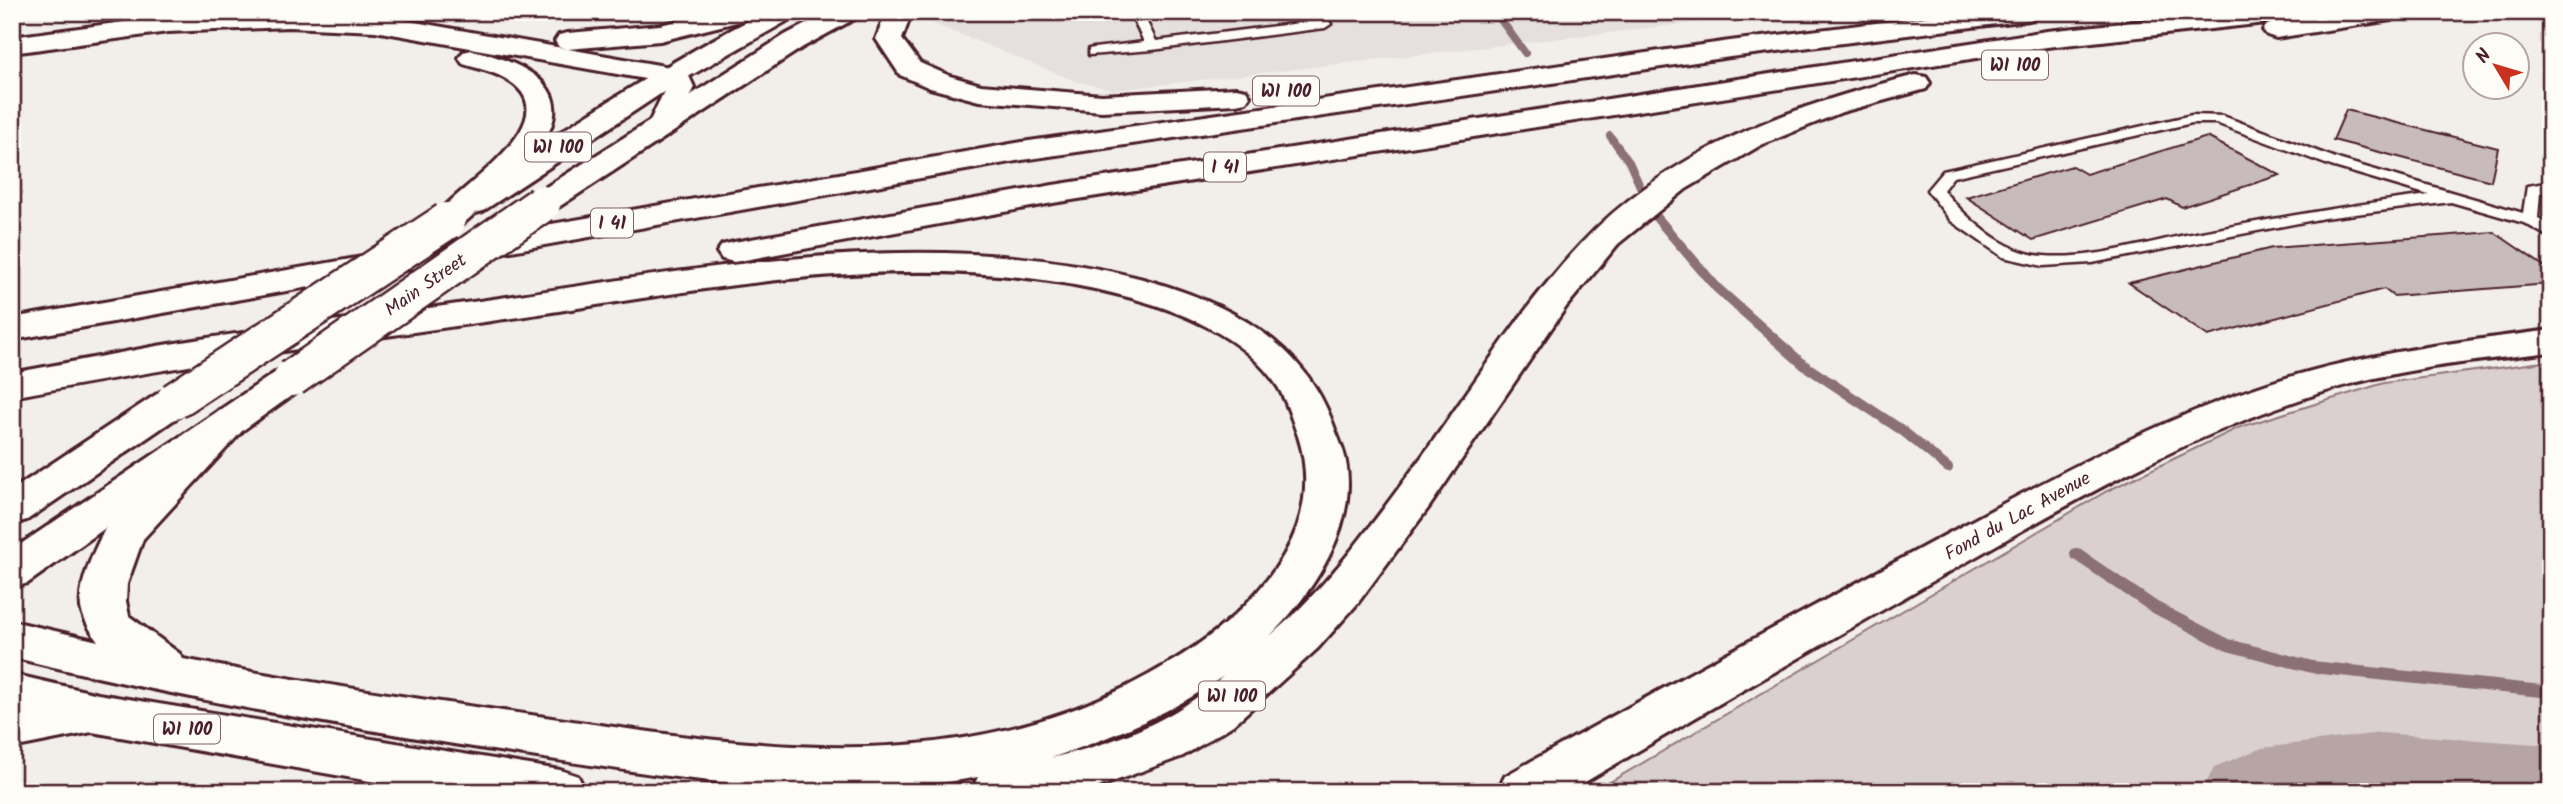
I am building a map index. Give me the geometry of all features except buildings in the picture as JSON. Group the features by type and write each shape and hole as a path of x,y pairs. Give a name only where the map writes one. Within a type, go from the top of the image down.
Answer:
{"main road":[{"path":"492,43 642,36 715,22 748,12"},
{"name":"Main Street","path":"12,510 670,75 785,12"},
{"name":"Main Street","path":"12,572 542,203 794,41 849,12"},
{"name":"WI 100","path":"899,12 889,39 910,69 940,82 979,93 1102,103 1195,100 1590,59 1730,50"},
{"name":"I 41","path":"12,329 1021,151 1730,50 2029,12"},
{"name":"I 41","path":"12,385 1053,194 2047,40 2302,12"},
{"name":"WI 100","path":"996,792 1080,774 1185,730 1216,711 1314,624 1371,554 1569,280 1605,238 1689,172 1759,134 1821,109 1880,91 1957,74 2050,59 2353,20 2391,12"},
{"path":"12,45 168,24 289,19 375,23 670,75 678,80 680,87 663,123"},
{"path":"12,56 181,34 258,31 345,35 432,49 510,69 531,84 542,109 541,121 530,144 514,162 447,221"},
{"path":"12,639 176,677 626,750 822,771 929,765 1065,734 1100,720 1176,682 1228,647 1269,609 1301,568 1312,545 1327,496 1325,463 1308,405 1289,374 1240,331 1166,297 1083,277 1029,269 885,264 739,274 154,358"},
{"path":"12,309 281,281"},
{"name":"Fond du Lac Avenue","path":"1523,792 1771,651 2141,447 2239,406 2349,373 2408,361 2551,341"},
{"path":"176,677 113,628 105,613 105,584 124,533 233,419"},
{"name":"WI 100","path":"12,694 98,714 560,792"},
{"path":"12,728 98,714"}],"lane":[{"path":"1136,12 1149,40"},
{"path":"1149,40 1325,24 1317,13 1269,19"},
{"path":"1094,52 1241,23"},
{"path":"2453,197 2325,213 2092,258 2043,261 2009,253 1957,218 1935,191 1948,174 2192,119 2218,119 2336,163 2453,197 2530,220 2551,233"},
{"path":"2530,220 2533,189 2551,187"}],"shaded area":[{"path":"928,12 1787,12 1115,90 1078,82 929,22"},
{"path":"2551,361 2551,792 1593,792 2107,491 2240,427 2384,383"}],"waterway":[{"path":"1495,12 1525,53"},
{"path":"1610,136 1629,162 1649,206"},
{"path":"1649,206 1717,288 1804,365 1903,431 1948,468"},
{"path":"2076,554 2154,607 2228,645 2312,667 2551,692"},
{"path":"2244,792 2262,784 2380,768 2551,780"}]}
